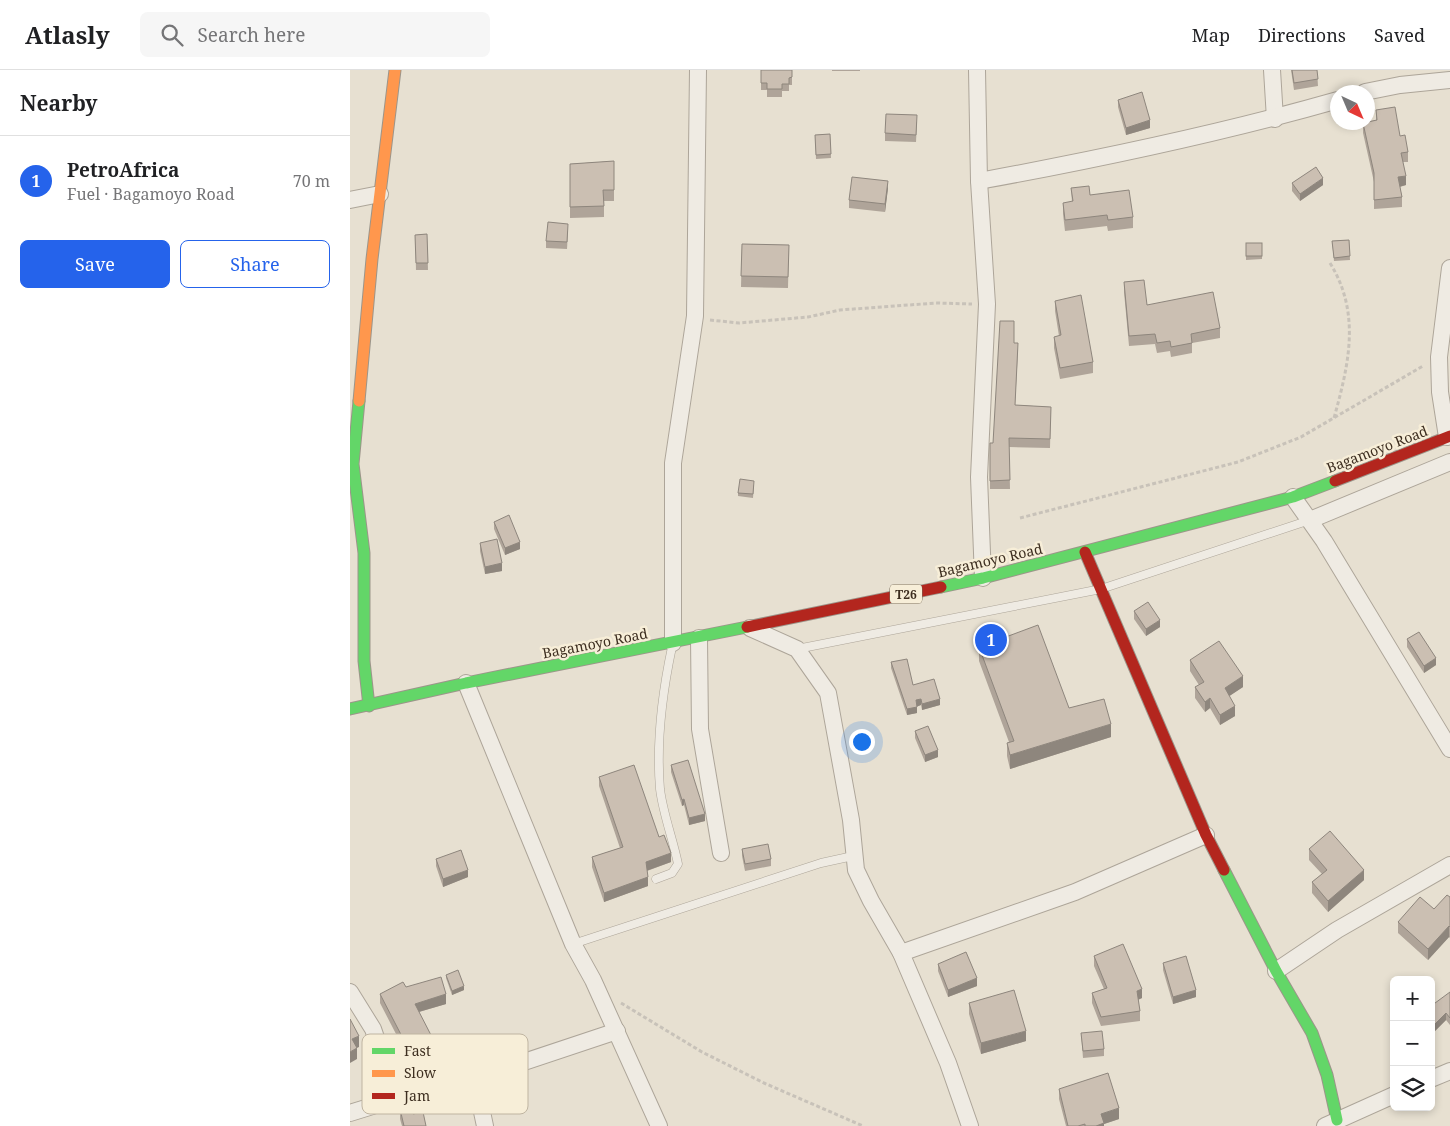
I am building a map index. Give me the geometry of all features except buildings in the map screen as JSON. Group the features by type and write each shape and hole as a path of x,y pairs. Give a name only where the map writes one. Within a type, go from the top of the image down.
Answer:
{"main road":[{"path":"369,706 364,662 364,553 352,464 394,70"},
{"name":"Bagamoyo Road","path":"350,709 466,683 699,638 983,578 1294,497 1449,437"},
{"path":"1085,552 1206,835 1276,971 1312,1033 1327,1075 1331,1123"}],"street":[{"path":"673,643 673,463 694,316 698,70"},
{"path":"977,70 978,180 987,304 979,478 983,578"},
{"path":"1272,70 1275,119"},
{"path":"1375,90 1400,85 1450,80"},
{"path":"978,180 1115,156 1275,119 1330,102"},
{"path":"350,200 380,194"},
{"path":"1449,437 1440,392 1450,268"},
{"path":"1310,520 1450,462"},
{"path":"1294,497 1450,749"},
{"path":"748,627 797,649 828,692 851,820 853,856 862,884 901,952 948,1063 970,1126"},
{"path":"699,638 700,729 721,853"},
{"path":"466,683 573,944 599,994 658,1126"},
{"path":"901,952 1075,892 1206,835"},
{"path":"1276,971 1337,930 1450,865"},
{"path":"350,992 374,1034"},
{"path":"528,1061 616,1031"},
{"path":"1435,1077 1450,1071"},
{"path":"1331,1123 1390,1097"},
{"path":"350,1113 362,1109"}],"lane":[{"path":"797,649 1101,589 1310,520"},
{"path":"656,879 672,873 678,864 660,790 658,736 664,685 673,643"},
{"path":"573,944 821,863 853,856"}],"path":[{"path":"1330,262 1347,296 1350,319 1344,380 1334,418"},
{"path":"694,316 721,323 739,323 808,316 840,310 936,302 987,304"},
{"path":"1020,518 1238,462 1301,437 1444,354"},
{"path":"599,994 631,1008 702,1052 764,1083 863,1126"}],"traffic: fast":[{"path":"359,401 353,464 364,553 364,661 369,706"},
{"path":"941,587 983,578 1293,497 1335,481"},
{"path":"350,709 466,683 747,627"},
{"path":"1224,870 1276,971 1312,1033 1327,1075 1337,1120"}],"traffic: slow":[{"path":"359,401 372,259 395,70"}],"traffic: jam":[{"path":"1335,481 1450,436"},
{"path":"1085,552 1206,835 1224,870"},
{"path":"747,627 941,587"}],"place":[{"name":"PetroAfrica","path":"991,640"}]}
